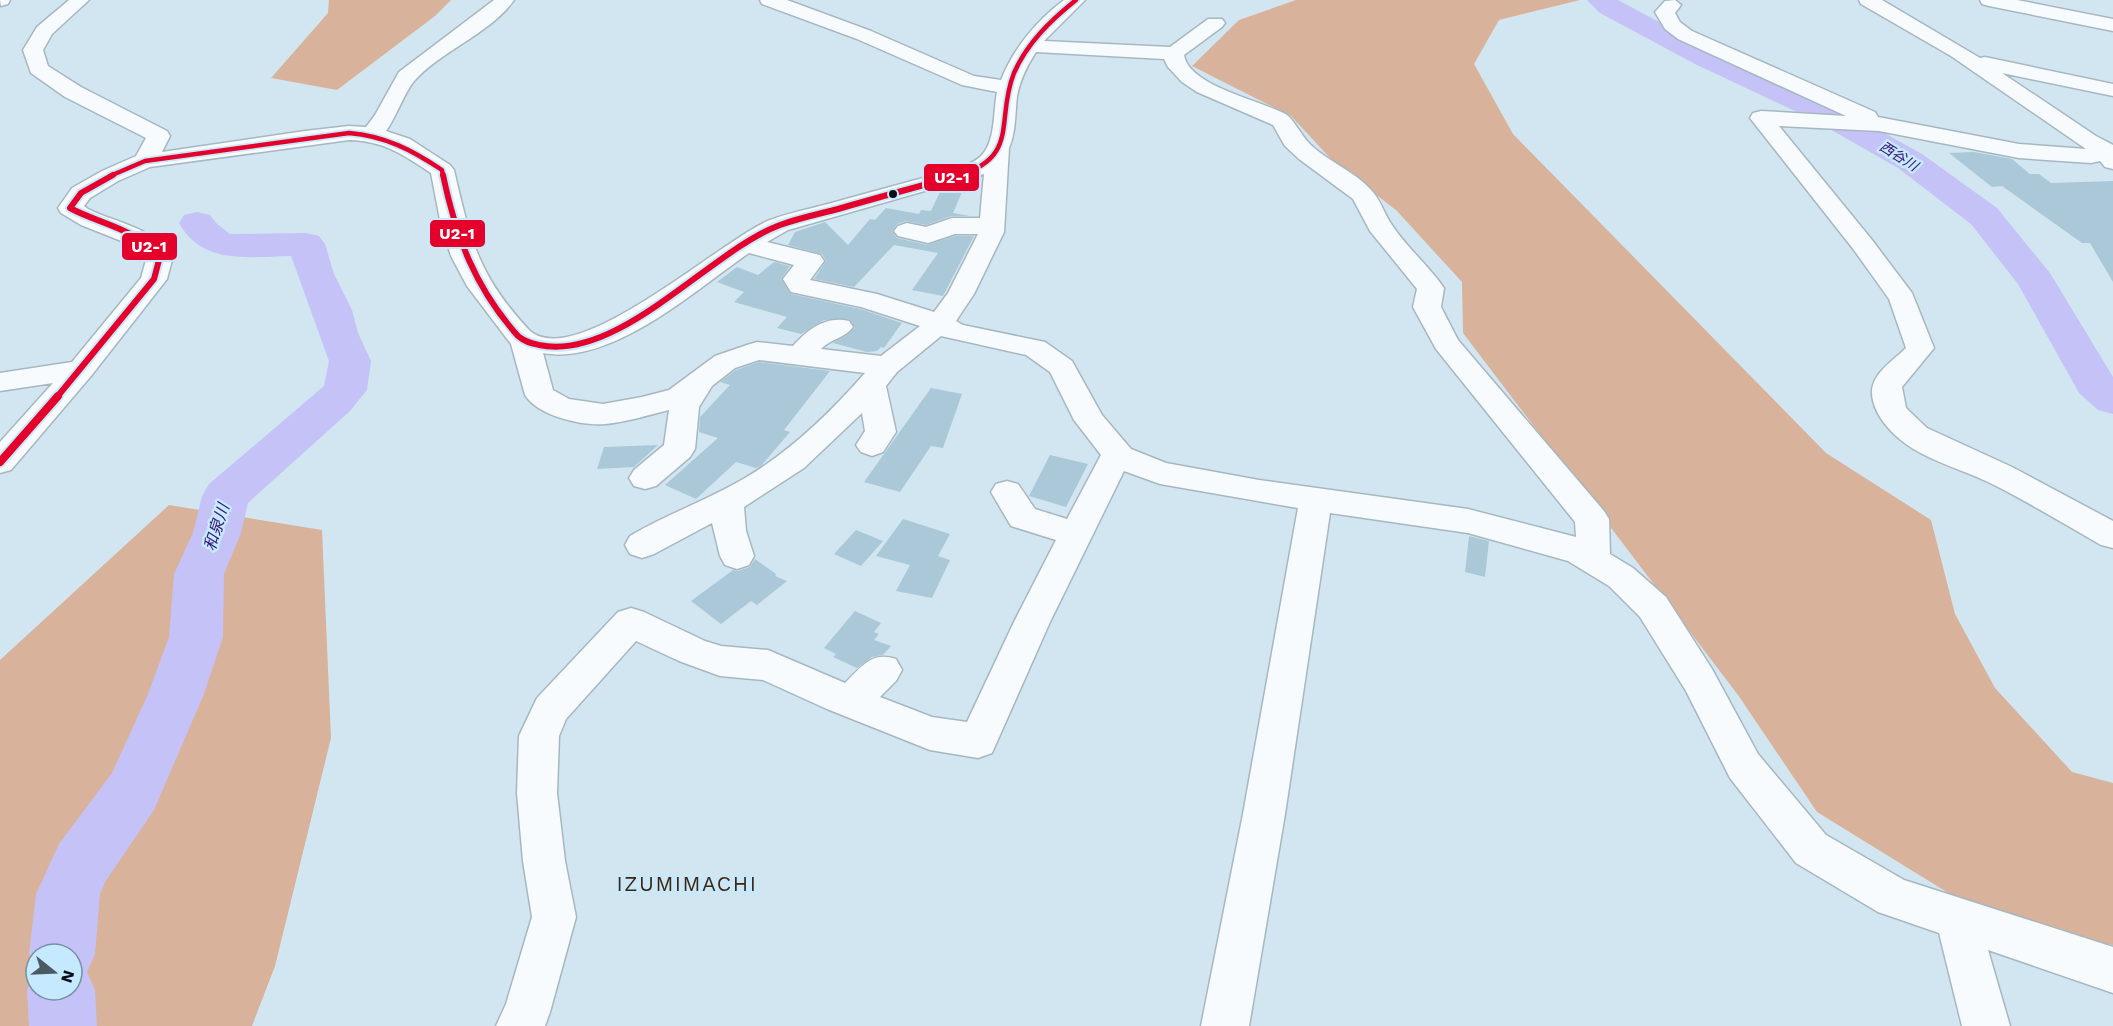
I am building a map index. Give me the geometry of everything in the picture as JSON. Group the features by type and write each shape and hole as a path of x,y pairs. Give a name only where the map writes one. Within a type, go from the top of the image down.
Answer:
{"street":[{"path":"80,0 44,31 33,50 38,69 73,92 159,136 146,161"},
{"path":"372,134 385,117 406,76 505,0"},
{"path":"769,0 864,35 969,81 1008,88"},
{"path":"642,544 658,534 727,502 796,460 948,312 991,226 998,149 1008,88 1018,63 1064,8 1076,0"},
{"path":"1876,5 1905,0"},
{"path":"1989,0 2113,25"},
{"path":"1672,5 1665,12 1672,25 1685,35 1879,124"},
{"path":"1876,5 1971,61 2110,155"},
{"path":"1031,46 1174,53 1215,23"},
{"path":"1174,53 1174,63 1189,78 1204,88 1281,121 1293,141 1307,154 1362,194 1373,210 1379,226 1431,288 1427,307 1446,343 1516,431 1592,519 1593,559"},
{"path":"1971,61 2113,90"},
{"path":"2110,155 2091,156 2019,151 1879,124 1761,118 1863,245 1902,299 1920,348 1915,357 1893,375 1887,393 1893,414 1913,434 1951,456 1998,473 2113,536"},
{"path":"0,462 81,370 154,279 159,260 153,248 132,237 84,219 70,208 81,193 110,176 146,161 305,138 372,134 402,144 442,170 451,215 468,265 492,302 525,342 540,394 561,408 603,414 679,397 725,362 757,351 800,356 883,377"},
{"path":"525,342 557,346 594,341 624,327 744,244 779,225 964,174 988,162 998,149"},
{"path":"907,231 928,235 952,226 991,226"},
{"path":"744,244 811,261 796,279 800,286 948,312"},
{"path":"903,290 948,312 955,332 1035,348 1062,367 1089,420 1120,457 1160,473 1468,521 1579,550 1621,577 1653,608 1699,680 1744,766 1811,849 1893,897 2113,970"},
{"path":"800,356 816,337 839,327"},
{"path":"0,382 81,370"},
{"path":"872,445 882,432 883,377"},
{"path":"645,478 679,449 684,407 702,380"},
{"path":"520,1026 527,1012 554,917 544,861 537,793 539,736 551,709 631,622 692,651 720,661 768,665 850,702 930,733 978,741 1032,622 1076,534 1112,463 1120,457"},
{"path":"1007,492 1023,518 1076,534"},
{"path":"1225,1026 1266,803 1316,499"},
{"path":"727,502 729,531 737,555"},
{"path":"850,702 883,670"},
{"path":"1957,918 1986,1026"}],"shaded area":[{"path":"329,0 451,0 435,16 337,90 271,78 328,13"},
{"path":"1296,0 1580,0 1499,20 1474,64 1513,134 1826,453 1931,520 1955,614 1995,688 2072,772 2113,783 2113,945 1997,923 1817,812 1738,695 1463,333 1462,282 1397,211 1332,160 1291,116 1192,66 1239,20"},
{"path":"169,505 322,530 331,738 275,966 252,1026 0,1026 0,660"}],"building":[{"path":"1974,152 2012,159 2030,174 2039,174 2051,183 2113,181 2113,282 2090,243 2082,243 2002,186 1992,187 1949,153"},
{"path":"941,190 962,192 953,213 970,216 951,216 926,225 906,221 897,224 892,231 897,238 927,245 955,236 974,236 943,296 912,290 938,253 894,245 854,287 814,279 826,261 822,254 788,245 795,232 825,222 848,245 870,219 875,220 886,208 919,214 921,210 931,211"},
{"path":"774,262 790,266 781,279 791,294 860,309 902,323 884,348 867,352 833,343 855,328 849,319 824,320 801,334 777,328 787,317 734,302 744,292 717,282 737,267 758,275"},
{"path":"759,362 830,371 784,430 790,432 761,466 756,468 736,462 696,499 665,485 718,438 699,432 700,417 730,385 720,382 736,370"},
{"path":"931,388 962,394 943,448 931,446 900,492 864,482"},
{"path":"658,445 634,467 597,469 604,447"},
{"path":"1050,455 1088,464 1066,507 1029,496"},
{"path":"903,519 950,534 938,556 950,560 932,598 896,591 910,565 876,556"},
{"path":"856,530 883,541 861,566 834,554"},
{"path":"1469,536 1489,541 1485,577 1465,572"},
{"path":"755,559 776,574 775,576 787,581 757,605 751,601 721,624 691,601 733,570 738,571 750,567"},
{"path":"855,611 881,623 874,632 879,634 874,640 891,646 883,655 872,657 857,668 833,657 836,654 824,648"}],"waterway":[{"name":"西谷川","path":"1601,0 1705,58 1825,113 1910,161 1984,216 2036,281 2094,383 2113,400"},
{"name":"和泉川","path":"63,942 68,894 81,864 133,791 176,694 196,637 199,574 217,533 226,496 345,390 350,361 338,333 332,310 315,274 306,244 226,245 211,238 197,223"},
{"name":"和泉川","path":"62,1002 63,1026"}],"transit line":[{"name":"U2-1","path":"0,462 81,370 154,279 159,260 143,241 132,234 70,208 81,193 110,176 145,161 349,133 388,140 442,170 451,211 467,260 518,336 526,342 549,347 575,344 601,336 655,307 742,246 779,225 964,174 989,161 1000,142 1010,85 1019,63 1040,33 1076,0"}],"district":[{"name":"IZUMIMACHI","path":"687,884"}]}
